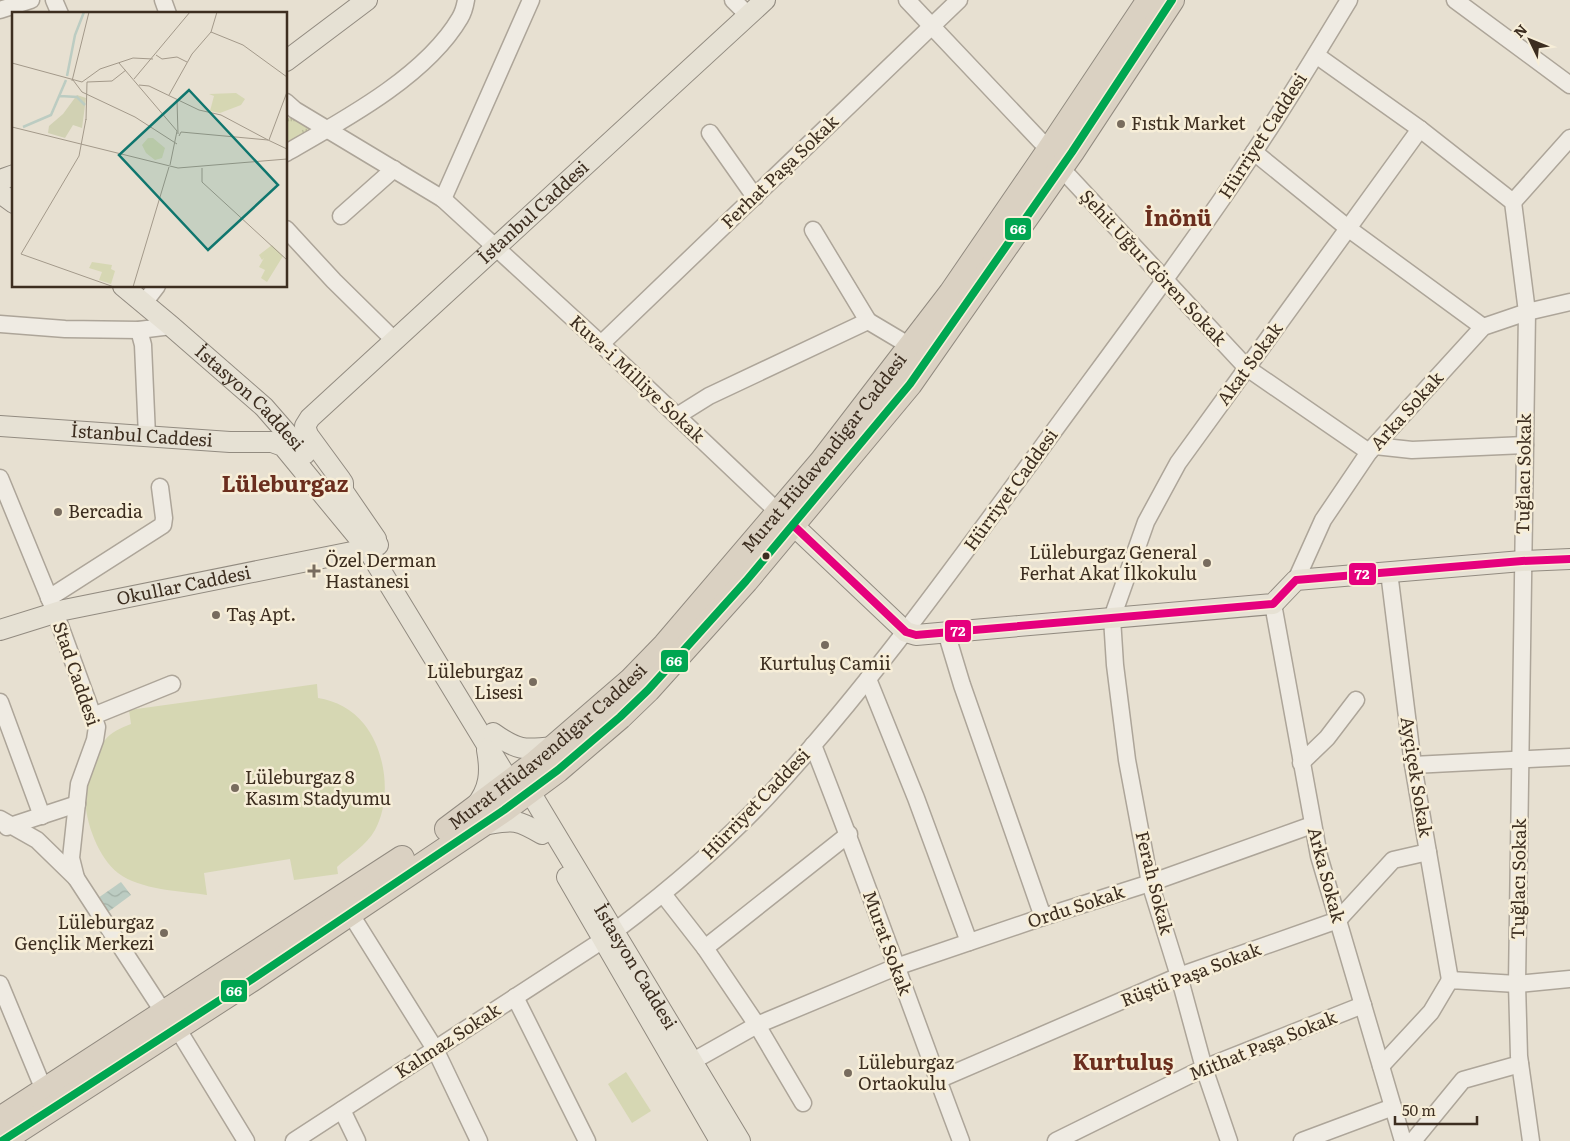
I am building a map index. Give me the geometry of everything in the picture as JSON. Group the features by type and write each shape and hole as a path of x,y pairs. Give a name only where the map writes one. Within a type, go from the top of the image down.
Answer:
{"highway":[{"name":"Murat Hüdavendigar Caddesi","path":"520,787 554,746 614,696 656,655 910,384 1055,159 1149,0"},
{"name":"Murat Hüdavendigar Caddesi","path":"0,1119 44,1090 170,1020 350,913 520,787 558,770 598,737 648,690 746,581 822,461 1055,159 1172,0"},
{"name":"Murat Hüdavendigar Caddesi","path":"2,1141 170,1020 475,819"}],"main road":[{"path":"288,59 367,0"},
{"name":"İstanbul Caddesi","path":"0,426 230,442 272,442 293,436 495,246 765,0"},
{"path":"0,180 12,176"},
{"path":"0,193 12,202"},
{"name":"İstasyon Caddesi","path":"125,288 264,407 293,436 333,489 343,491 374,546 546,829 685,1065 740,1141"},
{"path":"293,436 374,546"},
{"path":"786,518 906,632 916,635 1273,604 1296,580 1522,561 1570,559"},
{"name":"Okullar Caddesi","path":"0,630 52,605 374,546"},
{"path":"554,746 528,749 490,739 490,779 479,802 475,819 519,822 546,829 548,789 558,770"},
{"name":"İstasyon Caddesi","path":"685,1065 720,1141"}],"street":[{"path":"0,10 31,0"},
{"path":"54,0 59,12"},
{"path":"163,0 167,12"},
{"path":"288,152 351,115 398,83 436,49 461,17 466,0"},
{"path":"443,199 531,0"},
{"path":"733,0 748,16"},
{"name":"Şehit Uğur Gören Sokak","path":"907,0 1055,159 1164,281 1247,368 1372,449"},
{"name":"Ferhat Paşa Sokak","path":"601,344 959,0"},
{"name":"Hürriyet Caddesi","path":"609,936 662,894 730,834 766,798 813,745 906,632 1164,281 1254,152 1316,55 1348,0"},
{"path":"1455,0 1569,82"},
{"path":"1316,55 1420,129 1513,202 1570,138"},
{"name":"Kuva-i Milliye Sokak","path":"288,104 327,130 443,199 786,518"},
{"name":"Akat Sokak","path":"1112,618 1146,522 1178,463 1420,129"},
{"path":"710,133 755,197"},
{"path":"1254,152 1349,229 1482,327"},
{"path":"341,216 394,169"},
{"name":"Tuğlacı Sokak","path":"1513,202 1527,312 1522,561 1522,760 1517,984 1520,1064 1531,1141"},
{"path":"813,230 868,321 910,346"},
{"path":"288,231 334,281 394,340"},
{"path":"144,303 155,288"},
{"name":"Arka Sokak","path":"1296,580 1323,520 1372,449 1482,327 1527,312 1570,302"},
{"path":"677,416 709,396 868,321"},
{"path":"0,324 66,329 139,330 172,326"},
{"path":"139,330 143,345 147,436"},
{"path":"1372,449 1412,450 1525,446"},
{"name":"Stad Caddesi","path":"0,478 52,605 97,727 95,740 79,784 76,804 71,858 76,878"},
{"path":"52,605 97,567 163,524 160,487"},
{"name":"Ayçiçek Sokak","path":"1389,572 1413,765 1450,980"},
{"name":"Arka Sokak","path":"1273,604 1319,856 1403,1141"},
{"name":"Ferah Sokak","path":"1112,618 1115,665 1127,760 1150,883 1179,976 1204,1068 1229,1141"},
{"path":"946,632 965,694 1043,917"},
{"path":"868,678 916,798 969,942"},
{"path":"93,716 172,684"},
{"path":"1301,764 1328,738 1356,700"},
{"path":"0,702 42,816"},
{"name":"Murat Sokak","path":"813,745 848,834 961,1141"},
{"path":"1413,765 1570,757"},
{"path":"4,825 42,816 76,804"},
{"path":"4,825 37,840 76,878 170,1020 246,1141"},
{"name":"Ordu Sokak","path":"685,1065 757,1025 896,967 1150,883 1312,825"},
{"path":"705,948 848,834"},
{"name":"Rüştü Paşa Sokak","path":"938,1080 1179,976 1338,920 1393,860 1428,852"},
{"path":"662,894 705,948 757,1025 803,1102"},
{"path":"350,913 435,1048 479,1141"},
{"name":"Kalmaz Sokak","path":"294,1141 609,936"},
{"path":"1381,1066 1430,1012 1450,980 1517,984 1570,979"},
{"path":"0,984 44,1090"},
{"path":"516,997 587,1141"},
{"name":"Mithat Paşa Sokak","path":"1056,1141 1204,1068 1363,1005"},
{"path":"1413,1141 1463,1080 1520,1064"},
{"path":"1302,1141 1393,1107"},
{"path":"342,1110 357,1141"}],"green space":[{"path":"295,115 315,131 288,147 288,118"},
{"name":"Lüleburgaz 8 Kasım Stadyumu","path":"317,684 318,698 343,706 364,724 382,761 384,776 384,804 375,830 362,846 337,867 338,874 294,880 290,859 204,873 207,895 161,889 138,883 127,879 110,865 102,855 91,830 85,803 85,790 88,776 101,745 113,732 131,724 129,710"},
{"path":"626,1072 651,1111 632,1123 608,1084"}],"water":[{"path":"121,882 131,895 108,912 98,898"}],"transit line":[{"name":"66","path":"2,1141 251,980 504,810 558,770 620,717 648,690 746,581 910,384 1072,152 1172,0"},
{"name":"72","path":"793,525 906,632 916,635 1273,604 1296,580 1522,561 1570,559"}],"place":[{"name":"Fıstık Market","path":"1121,124"},
{"name":"Bercadia","path":"58,512"},
{"name":"Lüleburgaz General Ferhat Akat İlkokulu","path":"1207,563"},
{"name":"Özel Derman Hastanesi","path":"314,571"},
{"name":"Taş Apt.","path":"216,615"},
{"name":"Kurtuluş Camii","path":"825,645"},
{"name":"Lüleburgaz Lisesi","path":"533,682"},
{"name":"Lüleburgaz 8 Kasım Stadyumu","path":"235,788"},
{"name":"Lüleburgaz Gençlik Merkezi","path":"164,933"},
{"name":"Lüleburgaz Ortaokulu","path":"848,1073"}],"district":[{"name":"İnönü","path":"1178,218"},
{"name":"Lüleburgaz","path":"285,484"},
{"name":"Kurtuluş","path":"1123,1062"}]}
